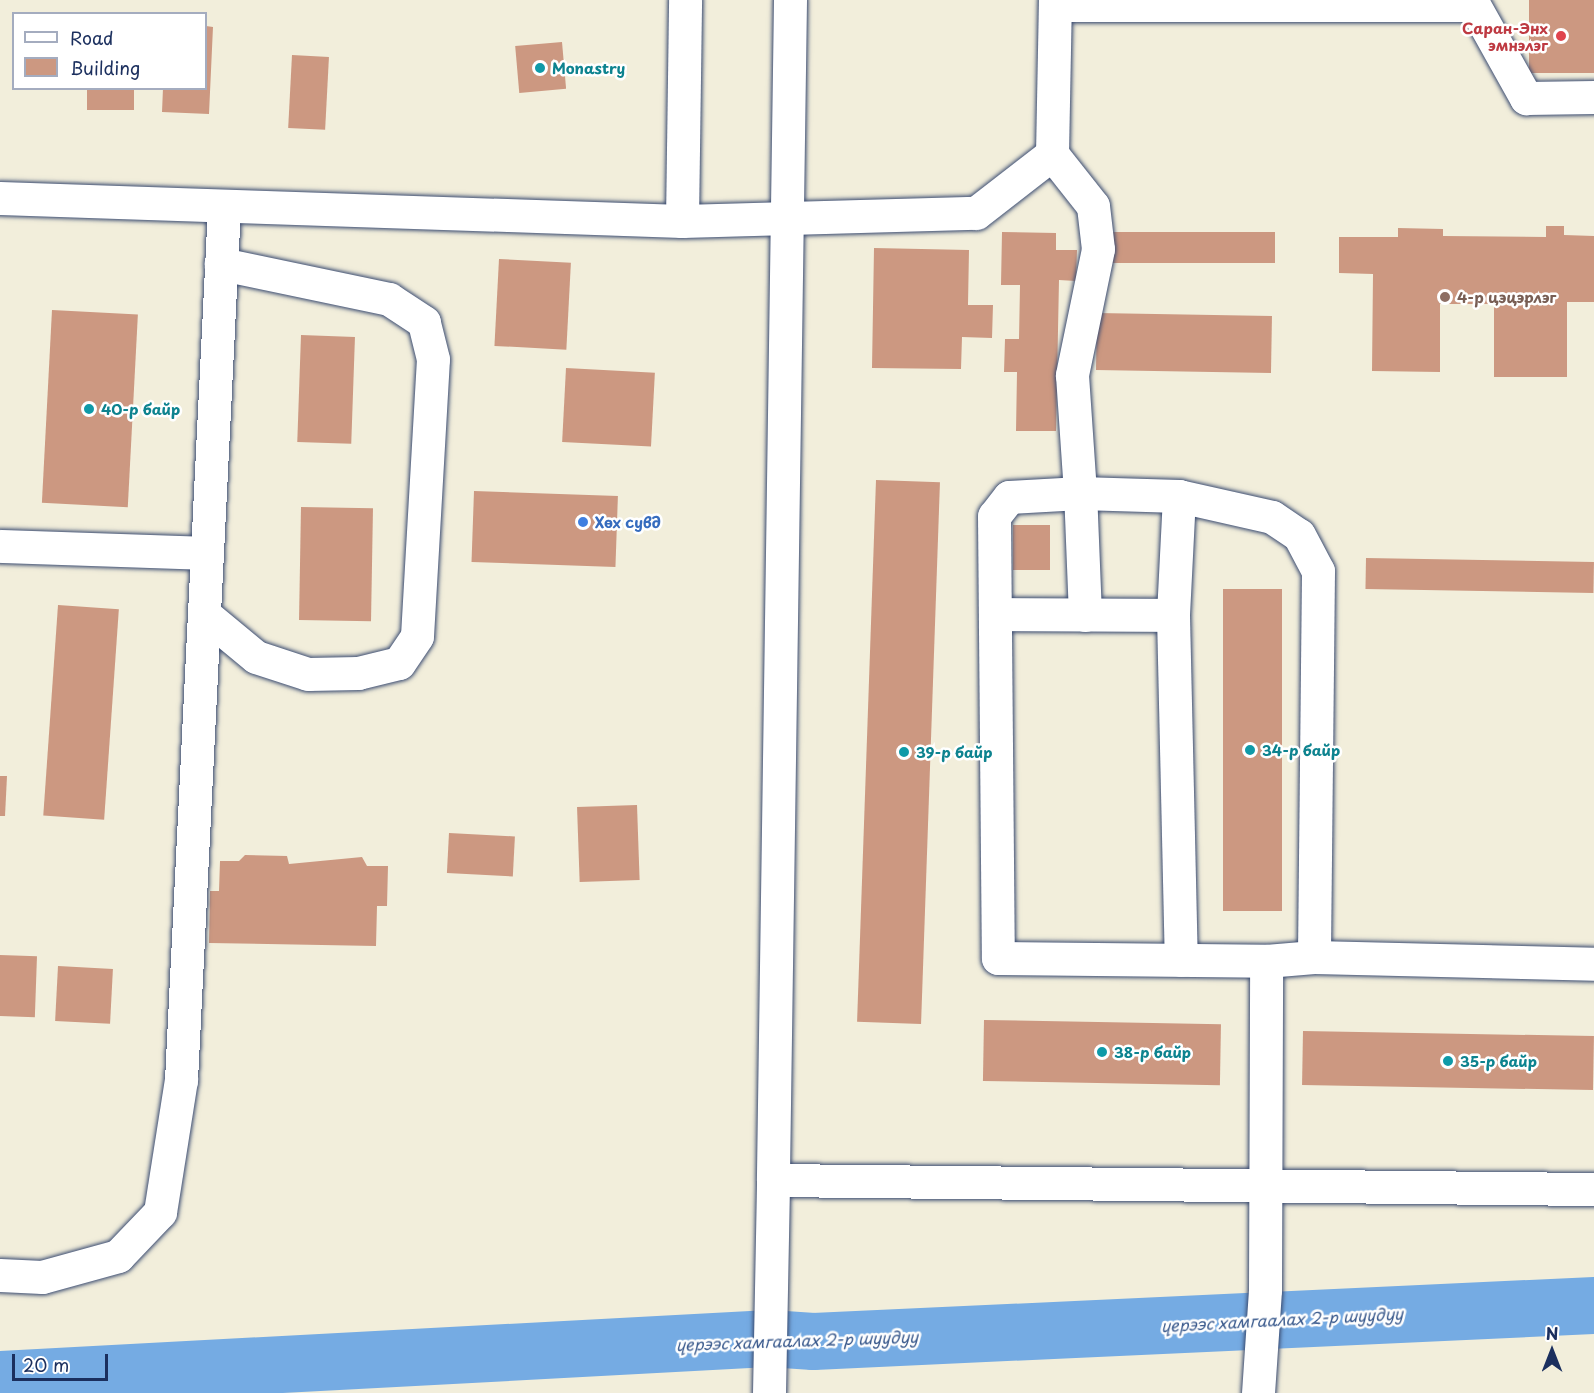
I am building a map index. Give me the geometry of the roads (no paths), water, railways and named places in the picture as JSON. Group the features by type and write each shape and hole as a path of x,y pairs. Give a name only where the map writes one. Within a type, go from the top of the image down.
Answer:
{"main road":[{"path":"682,221 685,0"},
{"path":"769,1382 790,0"},
{"path":"1084,615 1080,493 1072,375 1098,249 1093,206 1052,154 1055,3 1474,5 1526,98 1594,96"},
{"path":"0,198 682,221 787,220 976,213 1052,154"},
{"path":"0,1275 42,1277 118,1256 160,1212 181,1080 224,206"},
{"path":"204,614 256,657 308,674 358,673 399,663 417,636 433,359 424,322 389,299 221,264"},
{"path":"1314,957 1318,571 1299,535 1272,517 1179,496 1080,493 1009,497 998,507 995,614 998,958 1266,961 1314,957 1594,964"},
{"path":"1179,496 1173,615 1181,960"},
{"path":"0,546 207,553"},
{"path":"995,614 1173,615"},
{"path":"1258,1393 1263,1347 1265,1290 1266,961"},
{"path":"773,1180 1594,1189"}],"waterway":[{"name":"үерээс хамгаалах 2-р шуудуу","path":"0,1379 769,1338 813,1341 1594,1305"}],"place":[{"name":"Саран-Энх эмнэлэг","path":"1561,36"},
{"name":"Monastry","path":"540,68"},
{"name":"4-р цэцэрлэг","path":"1445,297"},
{"name":"40-р байр","path":"89,409"},
{"name":"Хөх сувд","path":"583,522"},
{"name":"34-р байр","path":"1250,750"},
{"name":"39-р байр","path":"904,752"},
{"name":"38-р байр","path":"1102,1052"},
{"name":"35-р байр","path":"1448,1061"}]}
